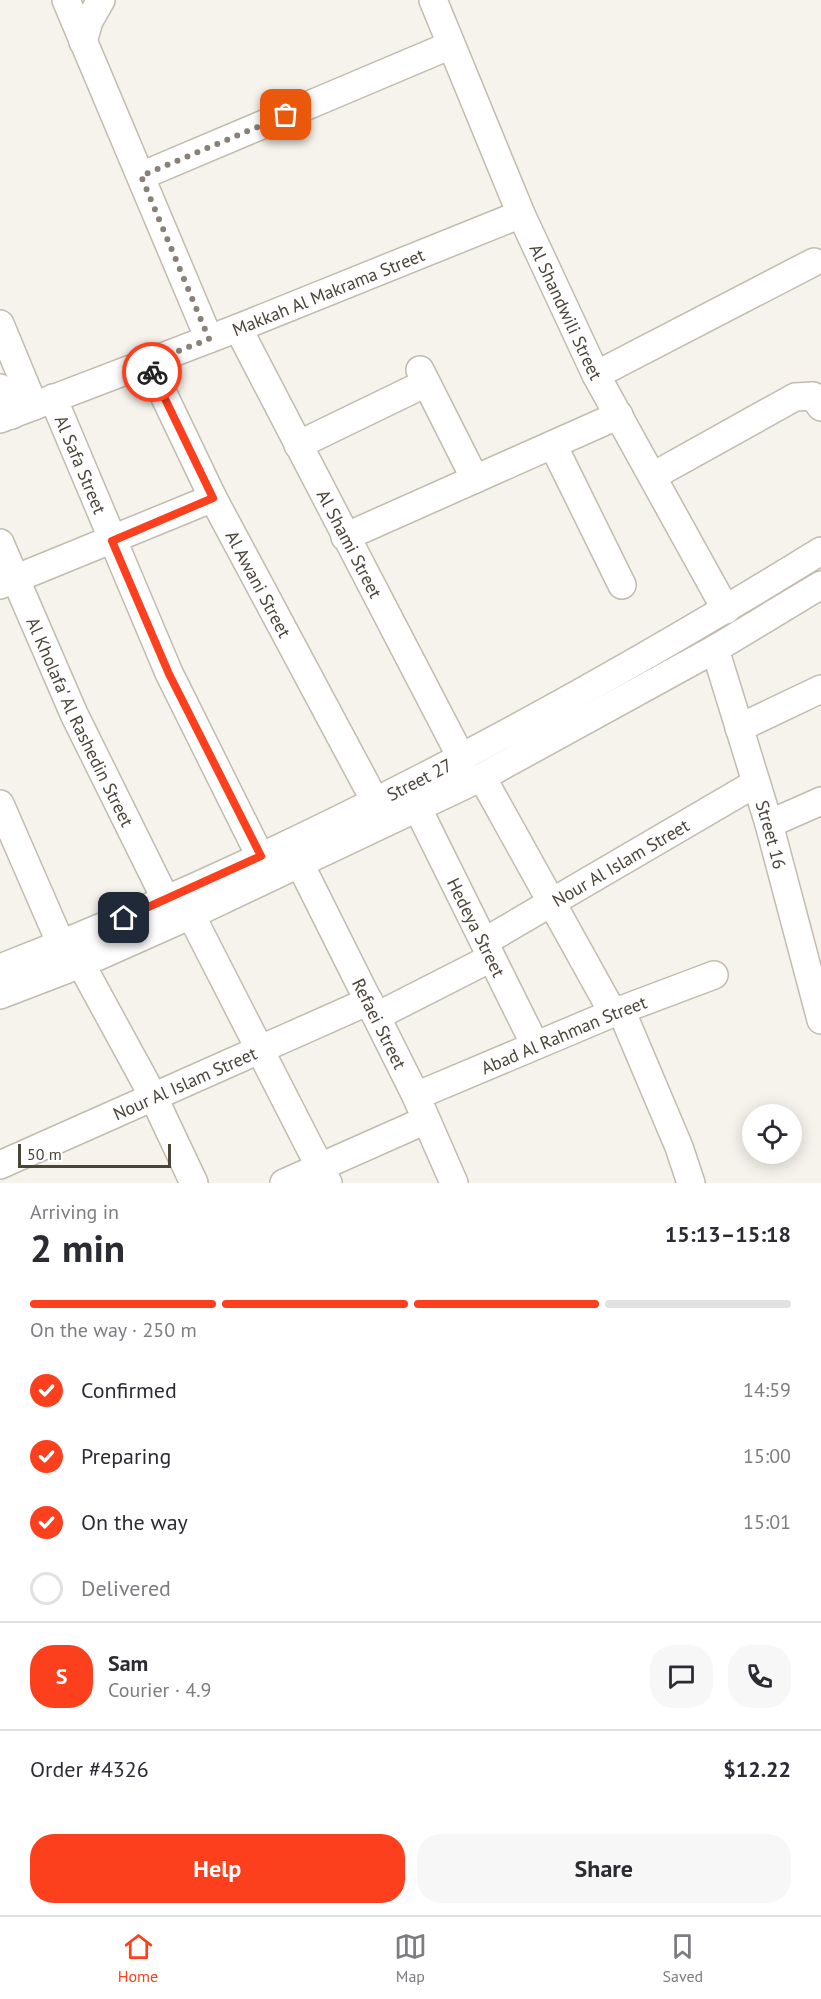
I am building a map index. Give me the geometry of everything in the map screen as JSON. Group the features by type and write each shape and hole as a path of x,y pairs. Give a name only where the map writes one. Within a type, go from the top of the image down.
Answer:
{"street":[{"path":"66,0 209,339"},
{"path":"83,42 89,21 101,0"},
{"name":"Al Shandwili Street","path":"433,0 521,214 596,375 654,476 726,610"},
{"path":"141,176 452,45"},
{"name":"Makkah Al Makrama Street","path":"25,410 238,328 521,214"},
{"path":"596,375 814,262"},
{"path":"0,324 25,410"},
{"name":"Al Shami Street","path":"238,328 462,759"},
{"name":"Al Awani Street","path":"148,363 365,816"},
{"path":"298,445 423,376 475,479"},
{"path":"0,388 25,410"},
{"path":"654,476 795,397 813,396 821,407"},
{"name":"Al Safa Street","path":"25,410 112,541 169,674 261,856"},
{"path":"345,537 619,415"},
{"path":"553,444 622,585"},
{"path":"8,582 213,498"},
{"name":"Al Kholafa' Al Rashedin Street","path":"0,543 8,582 166,900"},
{"name":"Street 27","path":"0,995 81,964 301,866 365,816 726,610 821,551"},
{"name":"Street 27","path":"0,968 166,900 261,856 365,816 418,809 482,777 715,649 821,585"},
{"name":"Street 16","path":"715,649 769,824 812,952 821,1020"},
{"path":"739,728 821,688"},
{"path":"482,777 617,1012 680,1147 691,1183"},
{"name":"Nour Al Islam Street","path":"0,1165 260,1049 373,1008 487,950 553,901 756,783"},
{"path":"769,824 821,801"},
{"path":"0,804 61,944"},
{"name":"Hedeya Street","path":"418,809 535,1045"},
{"name":"Refaei Street","path":"301,866 373,1008 454,1183"},
{"path":"191,915 324,1175"},
{"path":"81,964 153,1096 194,1183"},
{"name":"Abad Al Rahman Street","path":"284,1183 324,1175 421,1108 535,1045 714,975"}],"way so far":[{"path":"152,372 148,363 209,339 141,176 286,115"}],"route":[{"path":"124,918 261,856 169,674 112,541 213,498 152,372"}]}
